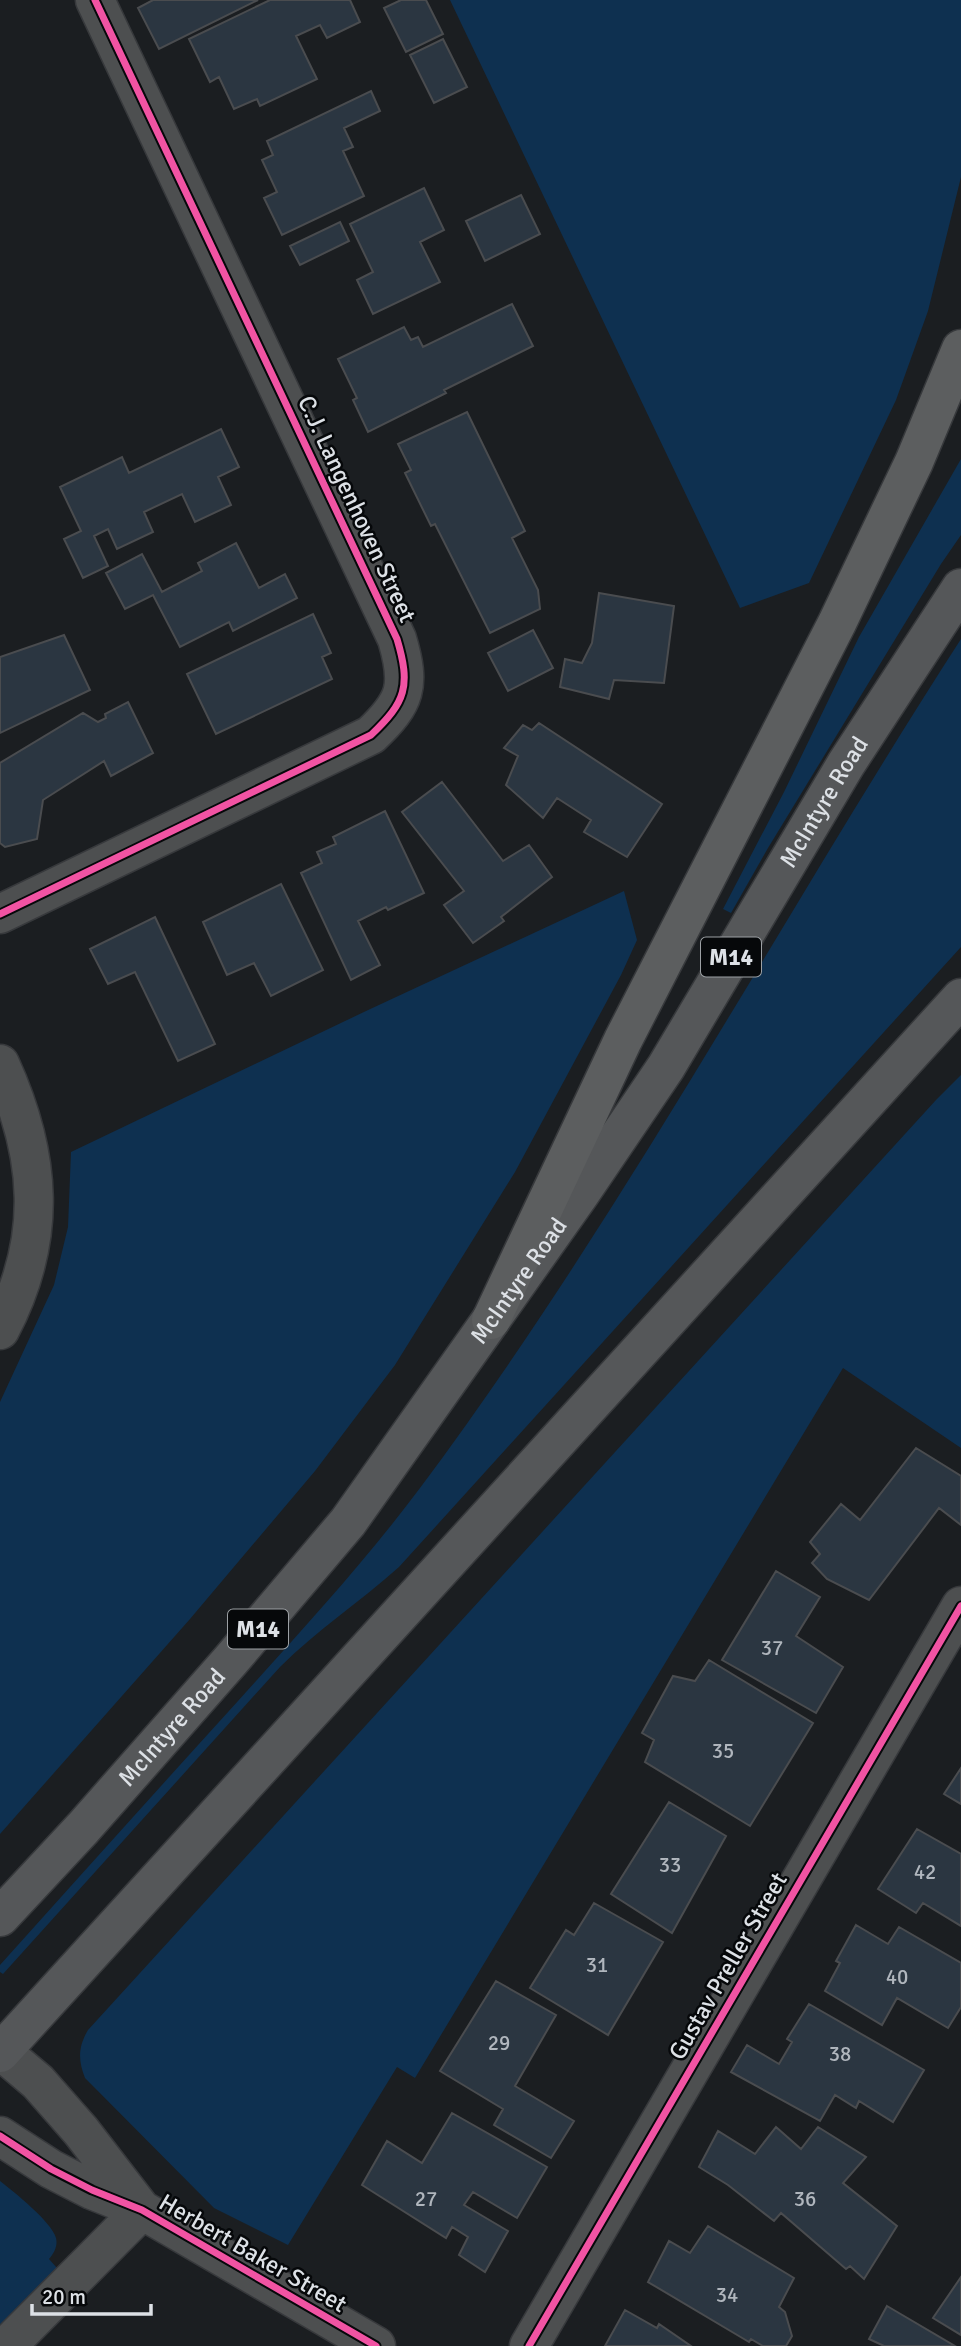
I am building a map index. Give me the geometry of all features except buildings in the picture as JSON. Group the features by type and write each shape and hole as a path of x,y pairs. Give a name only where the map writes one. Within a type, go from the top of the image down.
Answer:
{"highway":[{"path":"491,1320 623,1040 851,593 914,462 961,349"}],"main road":[{"name":"McIntyre Road","path":"0,1917 188,1709 348,1522 666,1067 846,764 961,588"},
{"path":"0,2052 961,998"}],"street":[{"name":"C.J. Langenhoven Street","path":"0,914 371,735 392,715 401,697 405,680 403,658 397,639 94,0"},
{"path":"0,1064 17,1101 29,1143 35,1188 30,1257 11,1309 0,1330"},
{"name":"Gustav Preller Street","path":"529,2346 961,1606"},
{"name":"Herbert Baker Street","path":"0,2052 38,2082 81,2131 142,2210"},
{"name":"Herbert Baker Street","path":"0,2136 51,2169 92,2190 142,2210 376,2346"},
{"path":"7,2346 142,2210"}],"shaded area":[{"path":"450,0 961,0 961,177 928,311 896,400 809,583 740,608"},
{"path":"961,459 961,535 768,848 731,913 723,909 784,792 859,637"},
{"path":"961,639 961,947 399,1567 280,1667 3,1974 0,1972 0,1965 331,1597 420,1488 564,1282 632,1176"},
{"path":"624,891 637,940 621,975 515,1172 395,1365 315,1471 190,1619 0,1834 0,1402 54,1285 68,1227 71,1152"},
{"path":"961,1075 961,1448 843,1368 415,2078 397,2067 288,2245 214,2208 85,2078 80,2054 88,2030"},
{"path":"0,2181 32,2208 53,2231 56,2244 49,2259 57,2268 0,2326"}],"cycle path":[{"path":"0,914 371,735 392,713 398,703 404,681 397,639 95,0"},
{"path":"529,2346 961,1606"},
{"path":"0,2136 51,2169 92,2190 142,2210 376,2346"}]}
